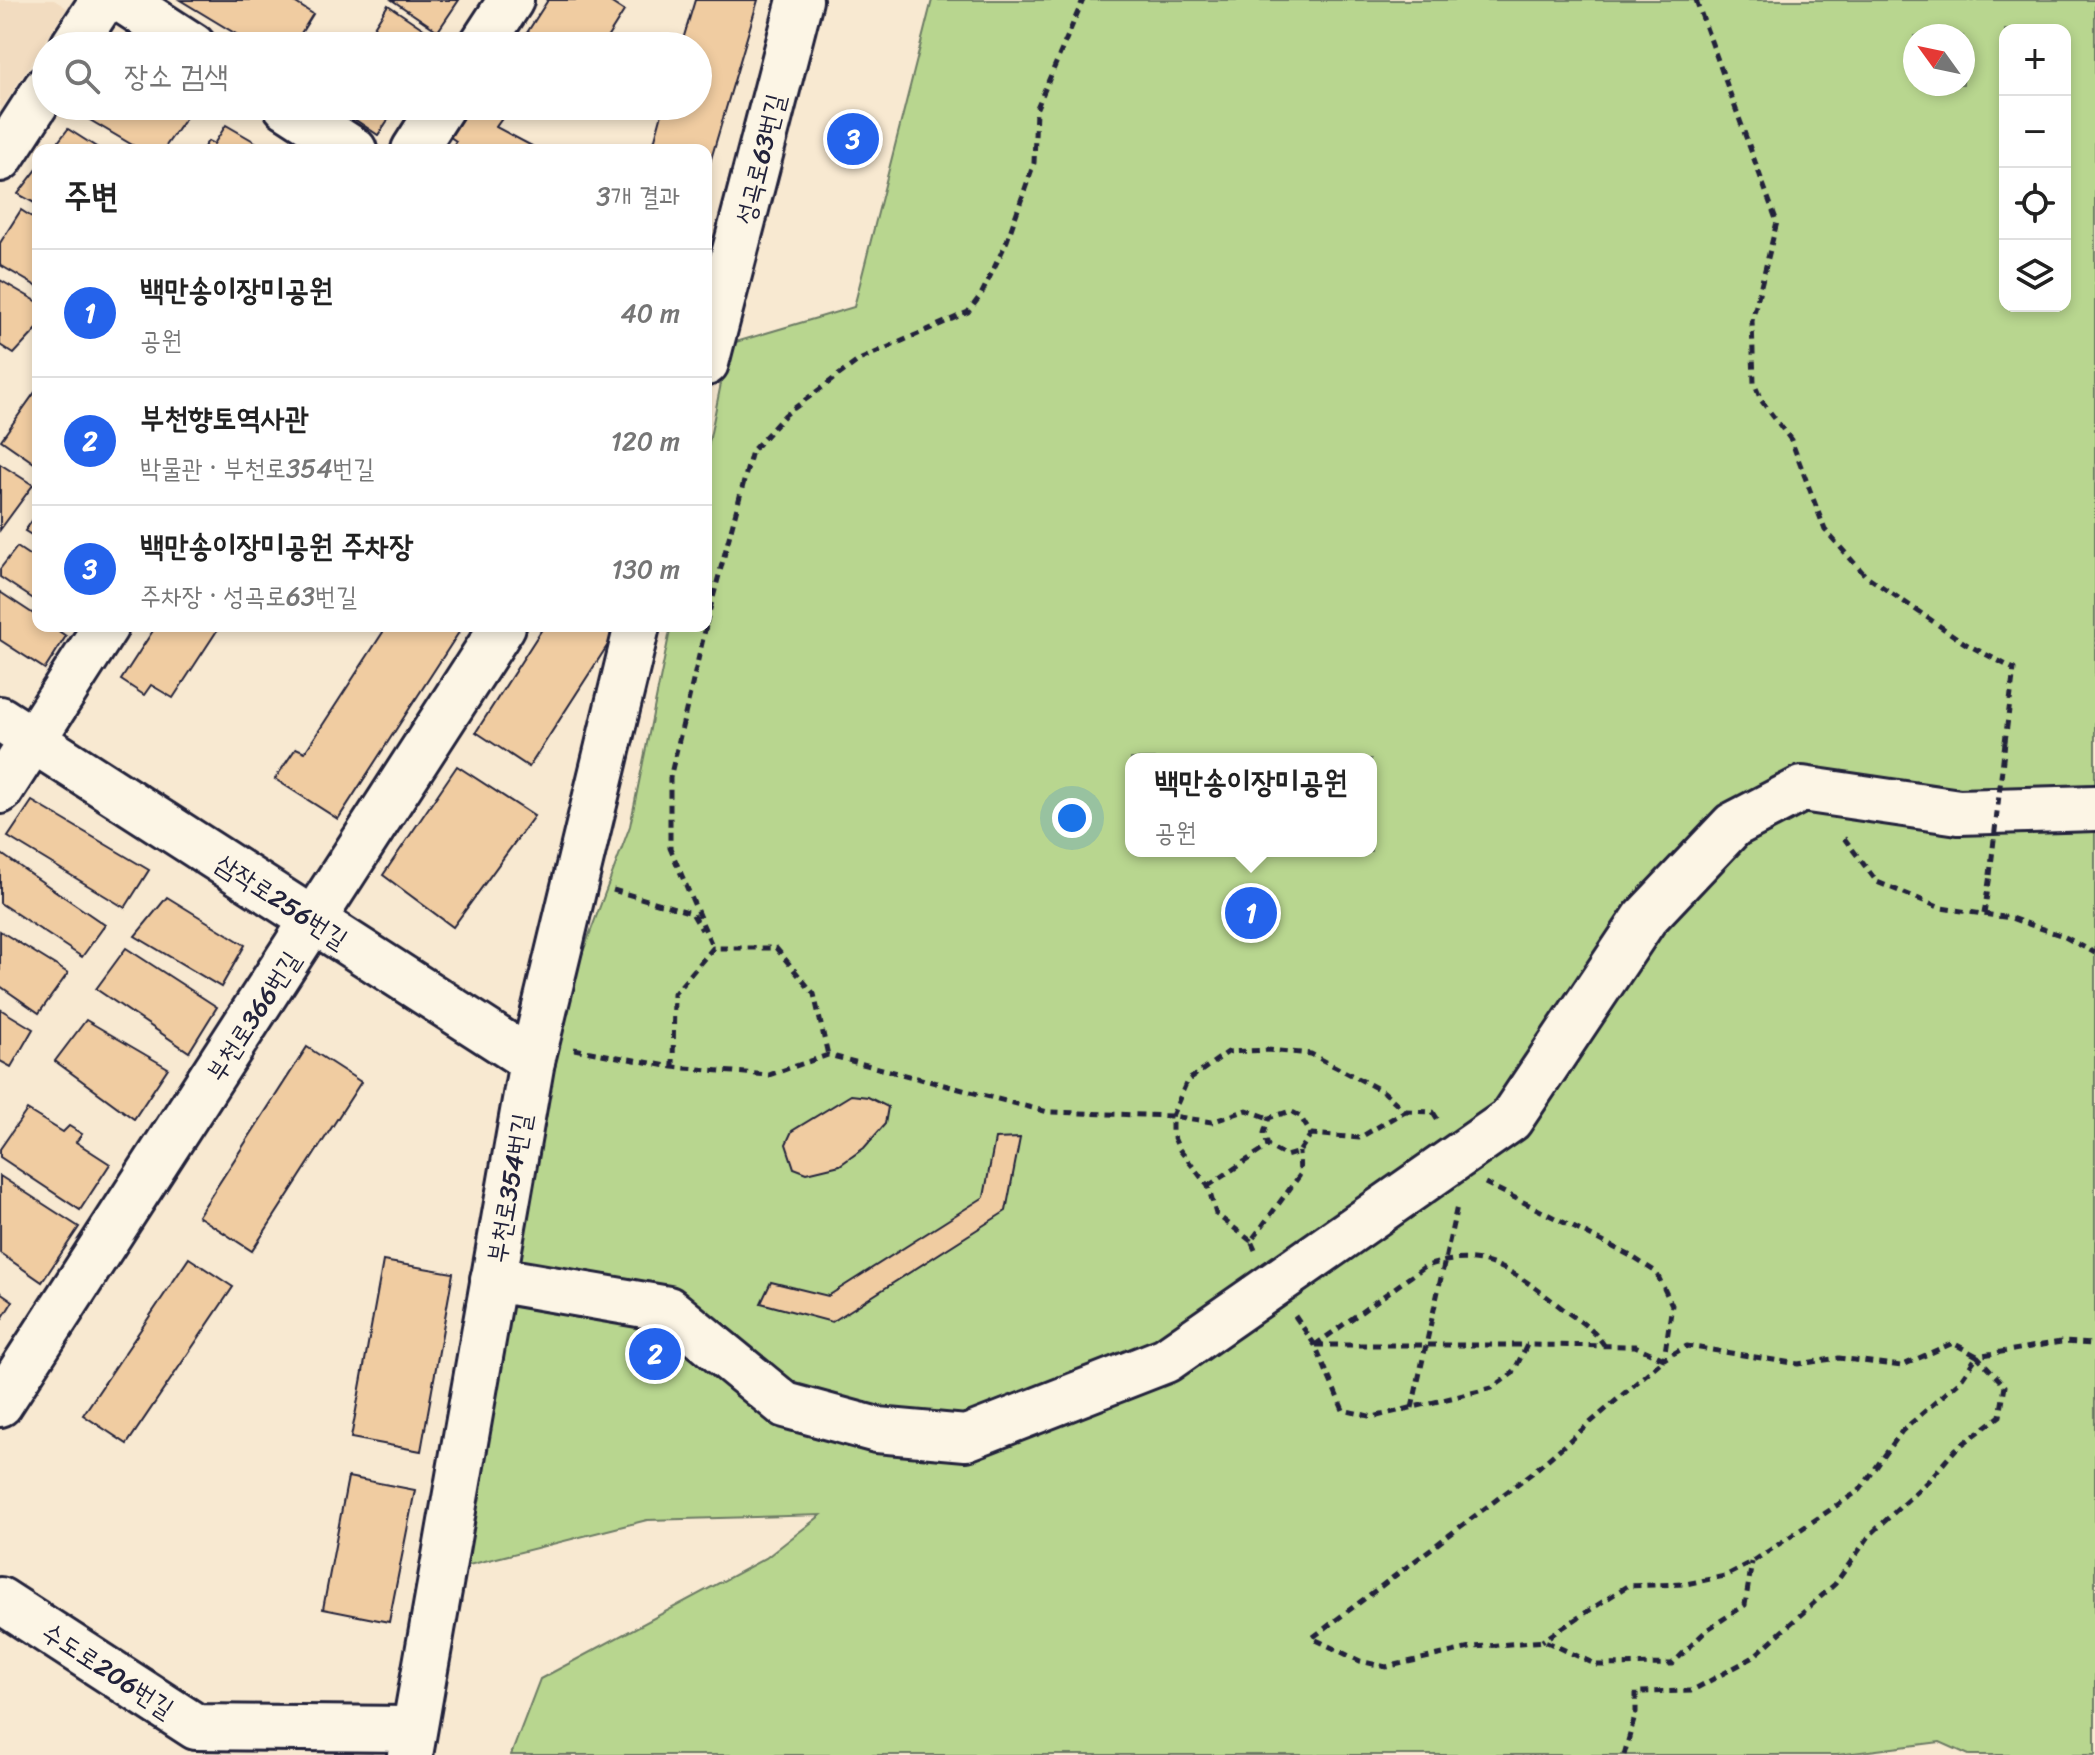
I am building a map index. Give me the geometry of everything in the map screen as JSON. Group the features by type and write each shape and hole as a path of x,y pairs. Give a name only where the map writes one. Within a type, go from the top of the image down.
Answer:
{"street":[{"path":"82,32 103,0"},
{"path":"122,0 171,32"},
{"path":"490,32 511,0"},
{"name":"성곡로63번길","path":"712,340 800,0"},
{"path":"0,159 32,110"},
{"path":"308,120 345,144"},
{"path":"418,144 433,120"},
{"path":"0,791 16,729 101,632"},
{"name":"부천로366번길","path":"0,1404 499,632"},
{"name":"부천로354번길","path":"411,1742 534,1051 636,632"},
{"name":"삼작로256번길","path":"16,729 314,922 534,1051"},
{"path":"493,1279 668,1309 785,1405 877,1430 966,1438 1166,1360 1510,1120 1645,918 1733,825 1802,789 1959,812 2095,808"},
{"name":"수도로206번길","path":"0,1600 187,1741 411,1742"}],"path":[{"path":"712,602 752,451 785,415 859,360 968,312 981,295 1007,241 1034,163 1036,110 1083,0"},
{"path":"1696,0 1777,222 1752,321 1754,383 1761,400 1791,440 1825,530 1865,575 1966,644 2014,669 1984,914"},
{"path":"704,632 670,778 670,848 713,948"},
{"path":"1802,789 1838,829 1877,882 1941,908 2024,922 2095,953"},
{"path":"576,879 692,913 713,948"},
{"path":"673,1067 674,994 713,948 776,948 814,994 828,1055"},
{"path":"1405,1111 1384,1092 1311,1054 1268,1050 1228,1052 1187,1081 1172,1116 1172,1133 1179,1149 1208,1186 1216,1214 1251,1241 1274,1286 1315,1345 1343,1410 1373,1417 1492,1388 1513,1373 1527,1345"},
{"path":"534,1051 769,1075 828,1055 1048,1112 1172,1116 1212,1122 1247,1110 1269,1118 1290,1111 1300,1116 1311,1134"},
{"path":"1311,1134 1359,1138 1405,1111 1433,1112 1462,1165 1487,1185 1629,1255 1656,1272 1672,1305 1664,1359"},
{"path":"1269,1118 1264,1133 1268,1146 1286,1156 1299,1152"},
{"path":"1251,1241 1300,1175 1299,1152 1311,1134"},
{"path":"1208,1186 1268,1146"},
{"path":"1412,1408 1459,1198"},
{"path":"1315,1345 1424,1267 1444,1260 1471,1260 1507,1268 1595,1331 1604,1345"},
{"path":"1541,1642 1627,1586 1686,1584 1725,1576 1752,1562 1860,1490 1902,1431 1960,1381 1977,1356 2061,1342 2095,1344"},
{"path":"1624,1755 1636,1713 1636,1692 1691,1691 1752,1658 1835,1584 1870,1535 1929,1480 1956,1449 2000,1416 2005,1386 1977,1356 1953,1343 1901,1366 1839,1358 1798,1364 1687,1346 1664,1359 1532,1473 1312,1638 1360,1661 1386,1667 1474,1647 1541,1642 1597,1665 1672,1664 1708,1629 1745,1605 1752,1562"},
{"path":"1315,1345 1635,1346 1664,1359"}],"shaded area":[{"path":"0,0 54,0 67,8 51,32 32,32 32,62 0,111"}],"green space":[{"path":"932,0 2095,0 2095,1755 1969,1755 1940,1742 1837,1755 511,1755 540,1679 766,1558 821,1515 647,1520 465,1566 565,1000 630,826 670,632 712,632 712,428 729,344 854,307"}],"building":[{"path":"180,0 291,0 313,14 302,32 233,32"},
{"path":"392,0 459,0 438,31"},
{"path":"548,0 607,0 624,11 611,32 527,32"},
{"path":"695,0 758,0 712,156 712,144 654,144 660,120 712,120 712,32 685,32"},
{"path":"388,5 428,32 371,32"},
{"path":"90,120 184,120 167,144 131,144"},
{"path":"356,120 388,120 378,135"},
{"path":"442,120 501,120 496,127 528,144 454,144 456,141 437,128"},
{"path":"226,125 257,143 256,144 214,144"},
{"path":"68,129 92,144 57,144"},
{"path":"32,176 32,202 18,194"},
{"path":"21,210 32,217 32,284 0,265 0,243"},
{"path":"0,280 32,299 32,334 14,354 0,345"},
{"path":"32,396 32,462 1,440"},
{"path":"0,464 32,486 0,530"},
{"path":"32,521 32,535 25,531"},
{"path":"17,547 32,557 32,598 0,577 0,569"},
{"path":"0,592 32,613 32,632 60,632 66,636 45,669 0,640"},
{"path":"152,632 216,632 173,698 151,685 144,695 121,680"},
{"path":"383,632 459,632 338,819 275,779 296,748 305,752"},
{"path":"540,632 616,632 529,767 476,732"},
{"path":"457,766 534,816 453,927 383,875"},
{"path":"32,801 149,870 125,908 8,837"},
{"path":"0,853 105,925 82,957 0,903"},
{"path":"167,897 245,945 221,987 135,936"},
{"path":"0,931 68,973 39,1013 0,986"},
{"path":"126,948 217,1007 189,1052 96,989"},
{"path":"0,1009 33,1029 11,1067 0,1061"},
{"path":"86,1020 168,1068 134,1119 55,1061"},
{"path":"307,1047 361,1082 252,1251 198,1216"},
{"path":"851,1095 868,1097 888,1107 885,1124 864,1148 840,1165 807,1173 794,1168 786,1144 792,1131"},
{"path":"27,1110 63,1132 69,1126 82,1134 76,1142 110,1164 80,1210 0,1157 0,1149"},
{"path":"1020,1138 1006,1211 832,1322 761,1303 771,1282 828,1296 984,1197 995,1139"},
{"path":"0,1176 79,1227 42,1282 0,1253"},
{"path":"189,1258 233,1287 127,1444 83,1415"},
{"path":"383,1261 453,1273 421,1451 351,1438"},
{"path":"0,1292 13,1301 0,1322"},
{"path":"348,1477 415,1490 389,1622 323,1609"}],"place":[{"name":"백만송이장미공원 주차장","path":"853,139"},
{"name":"백만송이장미공원","path":"1251,913"},
{"name":"부천향토역사관","path":"655,1354"}]}
